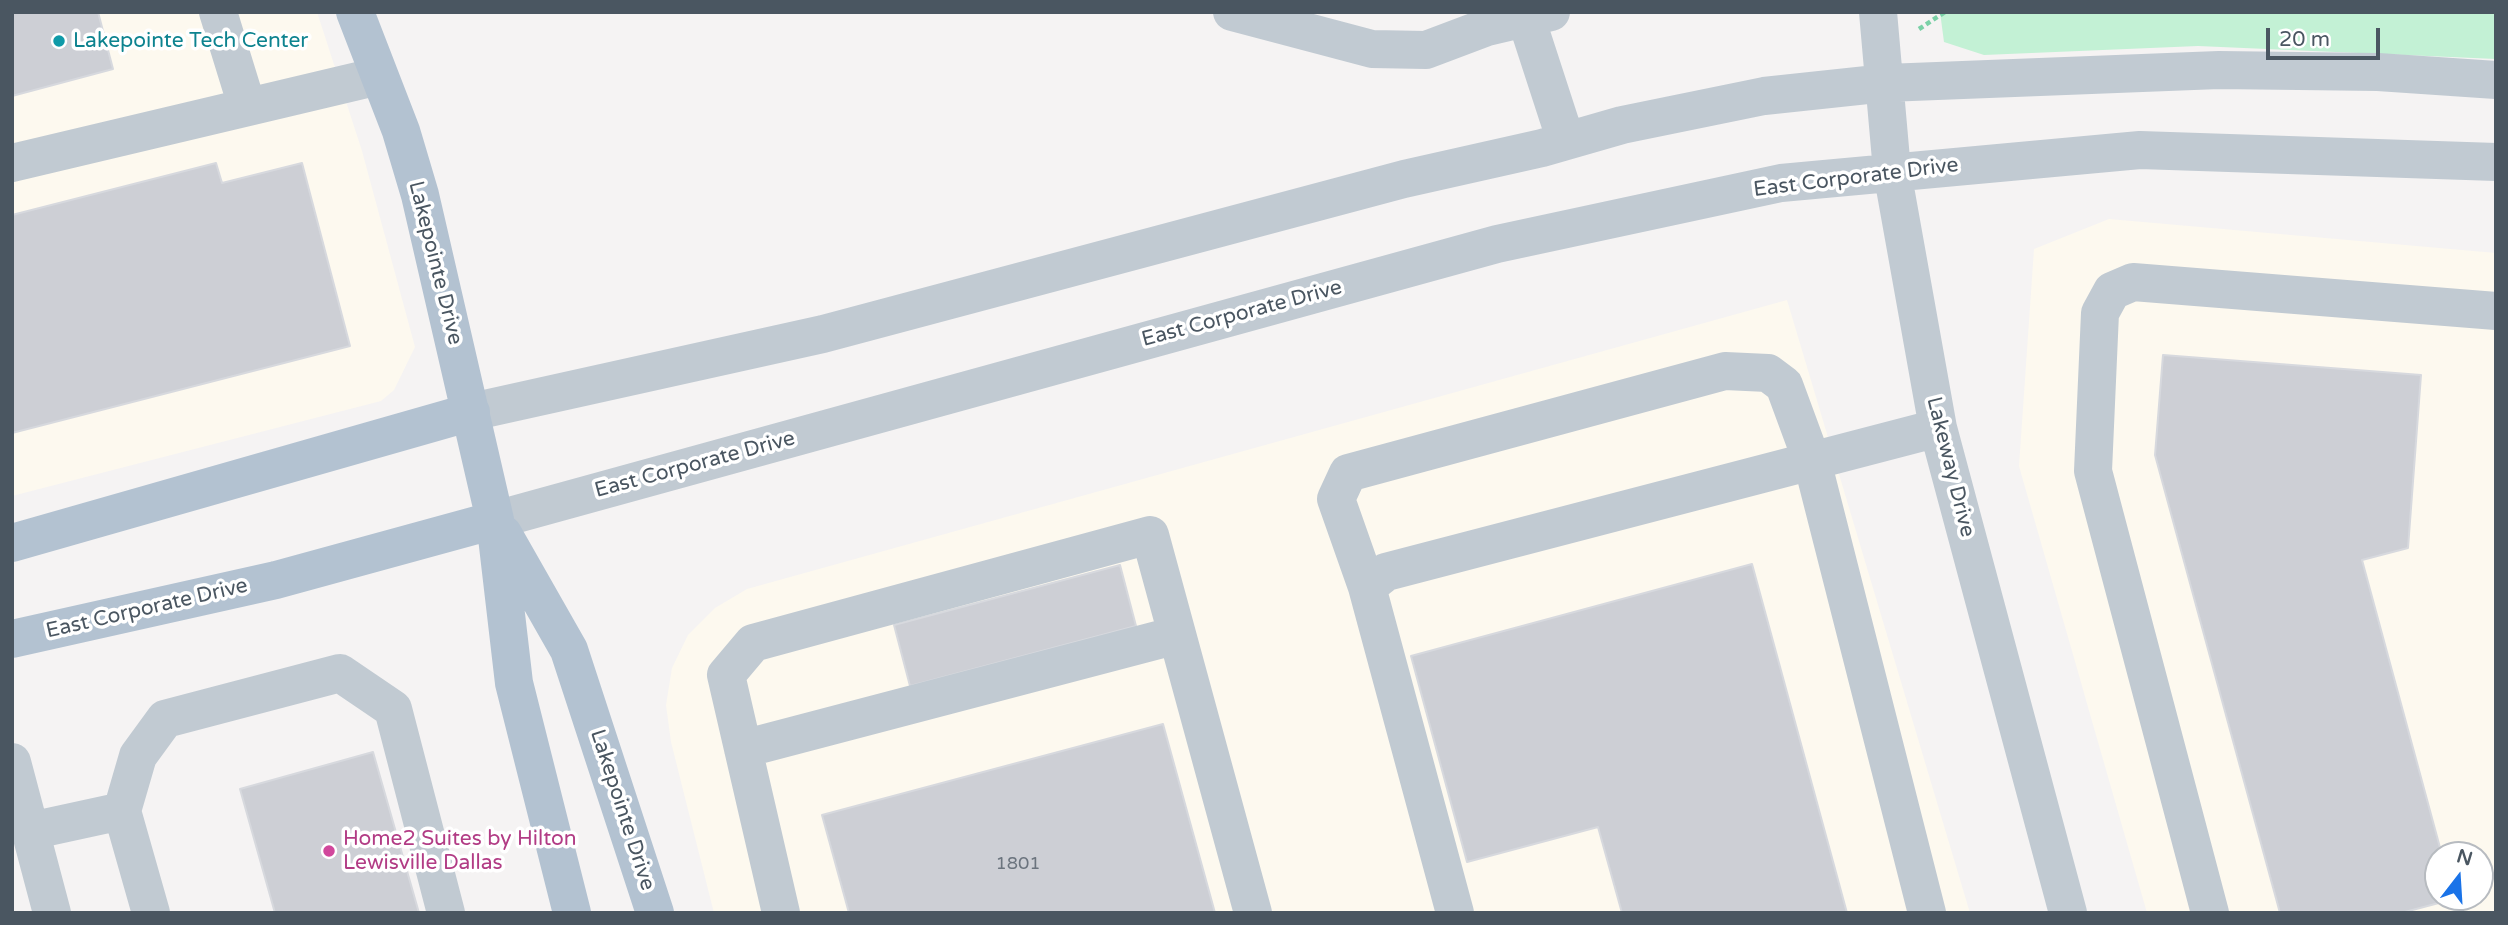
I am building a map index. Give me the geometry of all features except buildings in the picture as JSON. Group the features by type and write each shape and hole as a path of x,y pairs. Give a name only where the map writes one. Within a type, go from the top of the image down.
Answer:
{"main road":[{"name":"Lakepointe Drive","path":"355,12 420,195 495,520 514,682 572,913"},
{"path":"12,542 471,412"},
{"name":"Lakepointe Drive","path":"495,520 569,650 655,913"},
{"name":"East Corporate Drive","path":"12,639 276,580 495,520"}],"street":[{"path":"218,12 247,106"},
{"path":"1232,12 1372,49 1426,50 1488,27 1538,15 1566,141"},
{"name":"Lakeway Drive","path":"1878,12 1892,171 1938,428 2068,913"},
{"path":"471,412 824,334 1404,179 1622,125 1764,96 1885,83 2218,70 2378,72 2496,80"},
{"path":"12,163 379,76"},
{"name":"East Corporate Drive","path":"495,520 1497,244 1780,183 2140,150 2496,162"},
{"path":"2210,913 2093,471 2100,313 2112,291 2133,282 2495,311 2496,300"},
{"path":"1455,913 1367,587 1336,499 1348,473 1725,371 1768,373 1784,385 1812,461 1927,913"},
{"path":"1367,587 1386,572 1938,428"},
{"path":"781,913 726,675 753,643 1150,535 1254,913"},
{"path":"743,749 1177,635"},
{"path":"151,913 122,811 138,756 165,719 340,673 393,709 446,913"},
{"path":"12,762 52,913"},
{"path":"30,831 122,811"}],"path":[{"path":"1919,29 1945,12"}],"shaded area":[{"path":"12,12 317,12 362,151 415,347 394,390 381,401 12,496"},
{"path":"2109,219 2496,253 2496,913 2147,913 2019,466 2034,249"},
{"path":"1787,300 1970,913 714,913 671,742 666,705 672,668 688,635 715,608 747,589"}],"green space":[{"path":"1940,12 2496,12 2496,59 2198,46 1984,55 1944,42"}],"place":[{"name":"Lakepointe Tech Center","path":"59,41"},
{"name":"Home2 Suites by Hilton Lewisville Dallas","path":"329,851"}]}
